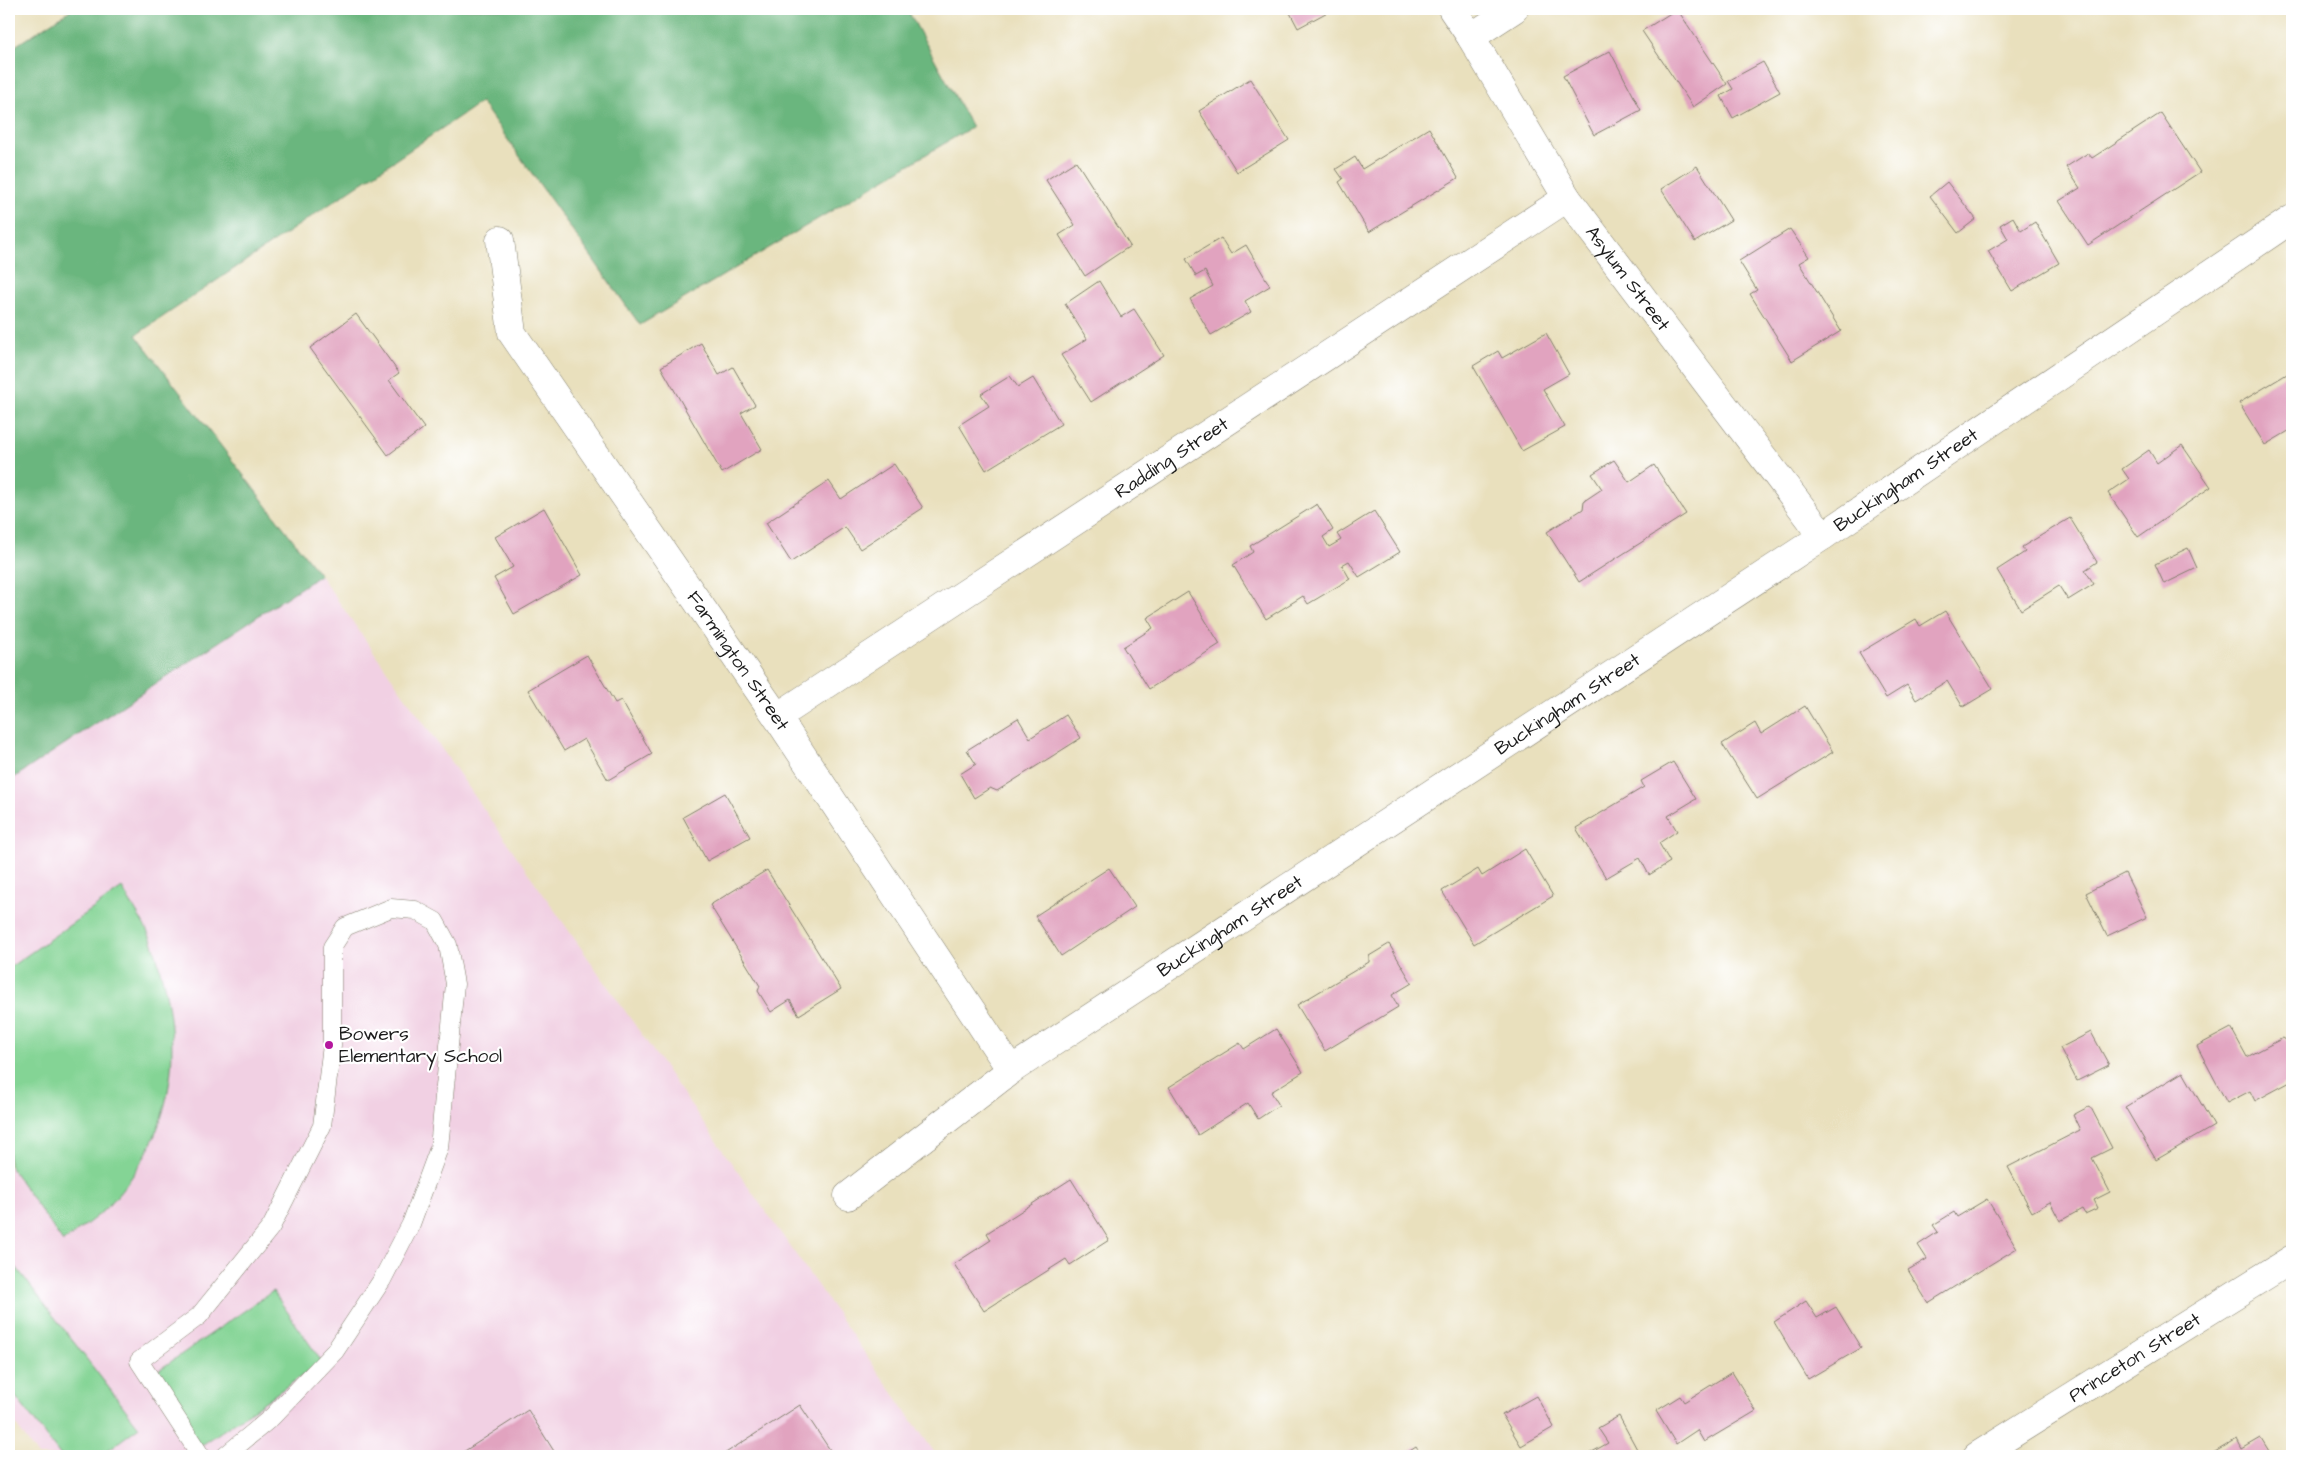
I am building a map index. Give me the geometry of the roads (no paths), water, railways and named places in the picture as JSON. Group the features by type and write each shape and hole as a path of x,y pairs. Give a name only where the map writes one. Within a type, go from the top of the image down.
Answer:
{"street":[{"name":"Asylum Street","path":"1452,9 1471,37 1567,198 1823,536"},
{"path":"1471,37 1514,9"},
{"name":"Radding Street","path":"777,717 1567,198"},
{"name":"Buckingham Street","path":"848,1196 1011,1070 1823,536 2292,219"},
{"name":"Farmington Street","path":"500,240 512,333 777,717 1011,1070"},
{"name":"Princeton Street","path":"1977,1456 2292,1259"}],"lane":[{"path":"201,1456 139,1361 199,1316 271,1227 322,1126 332,1044 332,947 345,927 391,908 415,910 435,921 448,945 455,984 439,1148 411,1224 382,1280 335,1351 272,1416 225,1456"}],"place":[{"name":"Bowers Elementary School","path":"329,1045"}]}
